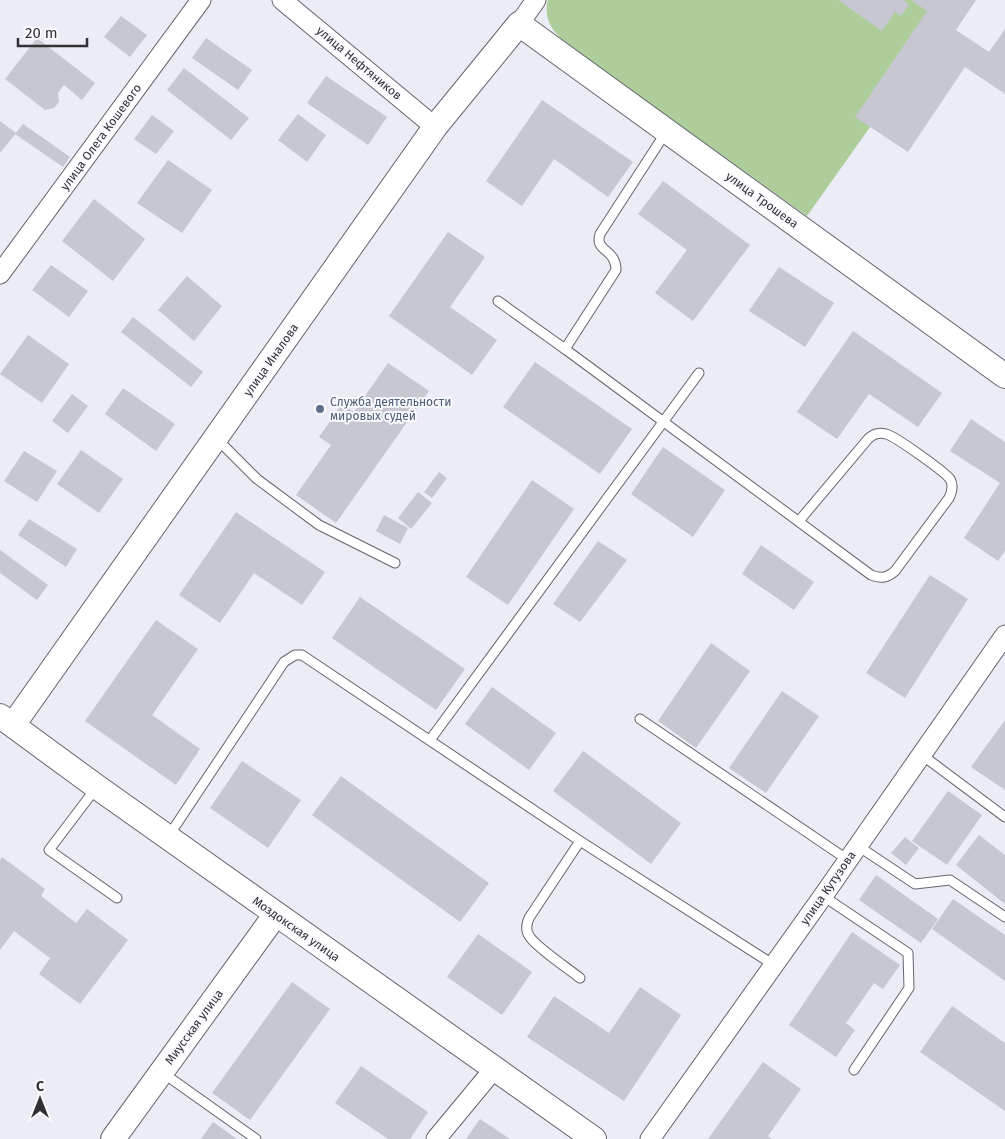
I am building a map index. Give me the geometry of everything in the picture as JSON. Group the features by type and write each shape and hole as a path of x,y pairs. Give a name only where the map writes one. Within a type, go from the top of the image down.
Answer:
{"street":[{"name":"улица Олега Кошевого","path":"0,274 201,0"},
{"name":"улица Нефтяников","path":"282,0 435,127"},
{"name":"улица Иналова","path":"6,721 215,438 435,127 519,24 536,0"},
{"name":"улица Трошева","path":"519,24 1005,376"},
{"name":"улица Кутузова","path":"650,1139 1005,636"},
{"name":"Моздокская улица","path":"6,721 594,1139"},
{"name":"Миусская улица","path":"113,1139 276,914"},
{"path":"436,1139 494,1069"}],"lane":[{"path":"565,349 616,270 616,263 613,257 599,244 600,234 667,130"},
{"path":"498,302 565,349 871,575 884,578 890,576 901,564 949,498 952,492 952,485 945,474 891,436 879,433 868,439 799,521"},
{"path":"430,740 699,373"},
{"path":"215,438 257,480 319,525 394,563"},
{"path":"168,837 284,662 295,655 302,655 580,841 774,965"},
{"path":"640,719 853,853 915,884 950,880 1005,917"},
{"path":"922,755 1005,817"},
{"path":"97,787 49,850 117,898"},
{"path":"580,841 529,918 527,924 527,930 533,941 580,978"},
{"path":"823,896 908,953 909,988 854,1070"},
{"path":"161,1072 256,1139"}],"green space":[{"path":"548,0 960,0 807,216 573,49 552,28 547,15"}],"building":[{"path":"838,0 904,0 909,5 901,16 895,12 882,31"},
{"path":"911,0 976,0 956,30 989,52 1005,29 1005,94 965,67 908,152 855,117 927,11"},
{"path":"121,16 147,35 130,57 104,37"},
{"path":"37,38 95,83 82,100 64,85 58,93 59,102 54,108 45,110 5,79"},
{"path":"206,38 252,70 238,90 192,58"},
{"path":"184,68 249,118 231,140 167,90"},
{"path":"326,76 387,117 368,145 307,103"},
{"path":"542,100 633,162 608,197 554,159 522,206 486,181"},
{"path":"298,114 326,135 307,162 278,140"},
{"path":"152,115 174,131 156,154 134,139"},
{"path":"0,121 16,133 0,153"},
{"path":"23,124 70,157 63,167 15,134"},
{"path":"168,160 212,190 182,233 137,203"},
{"path":"663,181 750,245 693,321 655,293 687,250 638,214"},
{"path":"94,199 145,239 113,281 62,241"},
{"path":"448,232 485,257 450,307 497,340 472,375 389,316"},
{"path":"51,265 88,291 69,317 32,290"},
{"path":"779,267 834,303 805,347 749,311"},
{"path":"187,276 222,306 194,341 158,310"},
{"path":"133,317 203,372 191,387 121,332"},
{"path":"853,331 942,393 918,427 869,394 837,439 797,412"},
{"path":"28,335 69,364 42,403 0,374"},
{"path":"535,362 632,429 600,474 503,407"},
{"path":"388,363 429,391 336,523 296,495 331,445 319,437 342,404 354,412"},
{"path":"123,388 175,424 156,451 105,414"},
{"path":"72,394 88,406 68,433 52,421"},
{"path":"971,419 1005,442 1005,551 998,561 964,538 1000,483 950,451"},
{"path":"663,447 725,490 693,537 631,494"},
{"path":"81,450 123,479 99,513 57,484"},
{"path":"24,451 57,471 37,502 4,481"},
{"path":"439,472 447,478 432,498 424,492"},
{"path":"532,480 574,509 508,605 466,577"},
{"path":"418,492 432,503 411,529 398,518"},
{"path":"236,512 325,572 302,605 254,573 220,623 179,595"},
{"path":"384,515 408,528 400,544 376,531"},
{"path":"29,519 77,549 66,567 18,535"},
{"path":"598,541 627,560 580,622 553,604"},
{"path":"761,545 814,582 794,610 742,574"},
{"path":"0,550 48,585 37,600 0,573"},
{"path":"930,575 968,599 905,698 866,673"},
{"path":"360,597 465,669 436,710 332,638"},
{"path":"156,620 198,649 152,715 200,749 176,785 85,721"},
{"path":"711,643 750,671 696,748 658,721"},
{"path":"492,687 556,733 529,770 465,724"},
{"path":"782,691 819,716 766,793 729,768"},
{"path":"1005,720 1005,790 971,767"},
{"path":"583,751 681,823 651,864 553,791"},
{"path":"242,761 301,800 268,848 210,808"},
{"path":"341,776 489,883 460,922 312,815"},
{"path":"948,791 982,815 947,865 912,841"},
{"path":"979,835 1005,855 1005,904 956,865"},
{"path":"905,837 919,848 906,865 891,853"},
{"path":"2,857 45,889 41,896 76,923 87,909 128,940 80,1004 39,974 50,958 14,931 0,950 0,860"},
{"path":"876,875 938,919 921,943 859,900"},
{"path":"953,899 1005,935 1005,981 932,929"},
{"path":"852,932 900,965 883,989 874,983 846,1023 855,1030 836,1057 789,1025"},
{"path":"478,934 532,972 502,1015 447,977"},
{"path":"292,982 330,1009 250,1120 212,1093"},
{"path":"640,987 681,1015 624,1101 527,1037 554,996 609,1033"},
{"path":"952,1006 1005,1043 1005,1111 920,1052"},
{"path":"763,1062 801,1089 768,1136 772,1139 708,1139"},
{"path":"361,1066 428,1112 410,1139 388,1139 335,1103"},
{"path":"480,1119 510,1139 466,1139"},
{"path":"213,1122 237,1139 201,1139"}],"place":[{"name":"Служба деятельности мировых судей","path":"320,409"}]}
